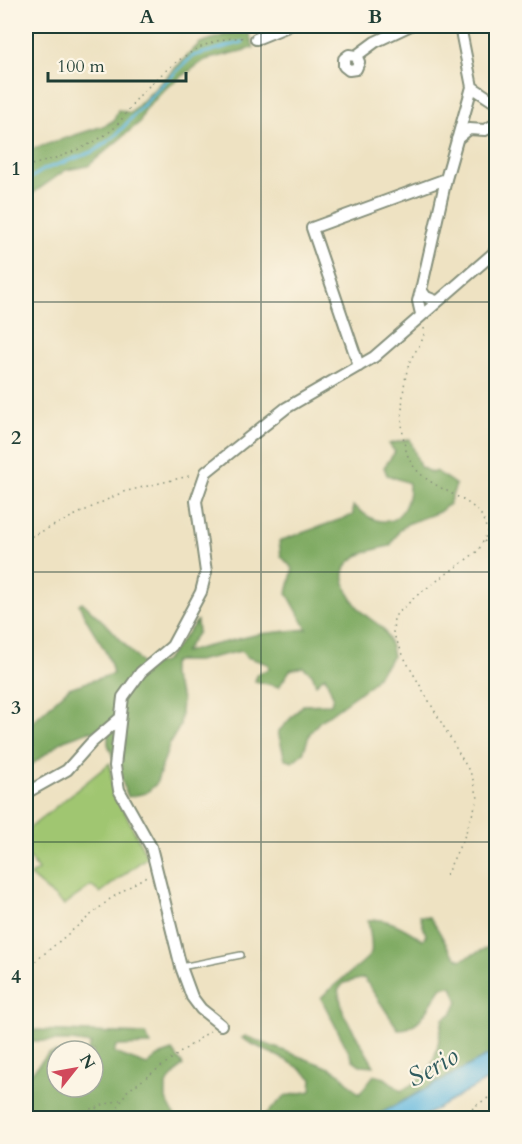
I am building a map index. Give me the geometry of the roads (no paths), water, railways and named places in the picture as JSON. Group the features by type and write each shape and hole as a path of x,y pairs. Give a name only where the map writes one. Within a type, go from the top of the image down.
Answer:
{"street":[{"path":"256,39 288,26"},
{"path":"356,56 375,42 409,26"},
{"path":"421,314 418,301 446,179 472,87 460,26"},
{"path":"472,87 496,102"},
{"path":"457,139 469,129 485,130 496,124"},
{"path":"359,366 312,228 446,179"},
{"path":"220,1025 201,1009 192,997 151,847 119,790 115,766 123,698 141,672 172,646 201,591 206,572 196,501 206,472 286,408 374,357 496,251"},
{"path":"421,290 426,297 436,301"},
{"path":"26,793 67,770 91,742 119,719"}],"lane":[{"path":"182,967 242,955"}],"water":[{"path":"496,1051 496,1075 421,1118 372,1118"}],"waterway":[{"path":"26,181 45,169 95,151 116,135 160,87 193,56 243,42"}],"water label":[{"name":"Serio","path":"433,1067"}]}
